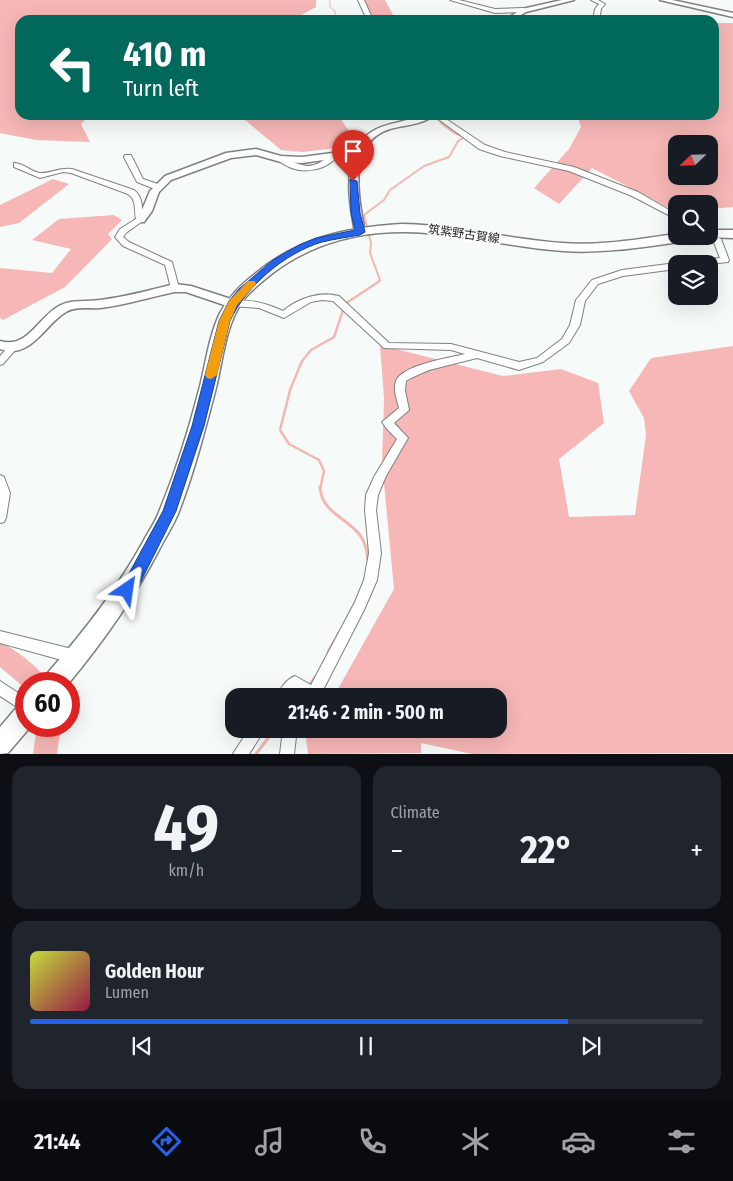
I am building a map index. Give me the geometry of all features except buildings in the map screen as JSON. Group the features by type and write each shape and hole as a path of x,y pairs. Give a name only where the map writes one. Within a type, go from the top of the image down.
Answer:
{"main road":[{"name":"筑紫野古賀線","path":"65,669 108,616 136,577 169,511 198,426 225,321 233,304 242,292 276,262 302,247 320,240 360,232 406,227 439,228 528,244 572,248 597,248 668,239"},
{"path":"718,235 733,234"},
{"path":"0,745 15,727"}],"street":[{"path":"361,0 368,15"},
{"path":"453,0 496,11 524,10 571,0"},
{"path":"594,0 602,4 598,9 597,15"},
{"path":"663,0 733,15"},
{"path":"516,15 524,10"},
{"path":"360,232 353,181 359,152 366,138 375,133 415,120"},
{"path":"443,120 482,147 503,154 579,172 635,194 668,213"},
{"path":"175,288 168,264 126,244 119,237 123,231 140,220 147,211 158,187 174,175 229,155 256,152 281,159 302,160 359,152"},
{"path":"128,157 140,180 158,187"},
{"path":"17,165 40,176 63,170 72,171 131,192 137,195 139,202 137,213 140,220"},
{"path":"718,242 725,260 718,261"},
{"path":"0,345 5,348 19,346 63,309 100,304 175,288 187,289 233,304 249,302 267,306 284,315 294,305 328,296 336,298 387,346 451,347 519,366 540,360 566,341 575,325 581,300 595,282 622,273 668,267"},
{"path":"0,362 13,347"},
{"path":"318,688 361,604 371,573 375,552 370,511 372,496 381,473 395,454 402,438 399,432 387,422 404,410 404,402 399,389 402,379 410,374 438,364 479,354"},
{"path":"0,480 4,492 0,518"},
{"path":"0,637 65,669"},
{"path":"291,688 295,683 303,688"},
{"path":"0,688 15,698"},
{"path":"240,754 252,738"},
{"path":"287,754 289,738"}],"shaded area":[{"path":"0,0 316,0 316,7 301,15 15,15 15,120 85,120 81,124 90,142 36,140 0,133"},
{"path":"364,0 385,0 393,15 370,15"},
{"path":"719,23 733,23 733,207 718,208 718,195 668,195 667,207 592,168 559,204 534,188 569,149 581,127 579,120 719,120"},
{"path":"245,120 341,120 355,140 345,147 303,152 281,150"},
{"path":"53,179 69,184 19,223 0,227 0,205"},
{"path":"114,215 122,220 108,234 112,239 65,287 3,320 0,318 0,268 52,273 71,249 32,240 59,219"},
{"path":"380,345 503,376 561,369 598,383 604,423 559,459 569,517 635,515 646,435 644,418 629,391 651,358 733,346 733,753 472,754 421,743 421,753 308,754 306,738 507,738 507,688 338,688 394,589 382,462 384,399"}],"waterway":[{"path":"330,0 330,7 335,11 335,15"},
{"path":"437,120 442,124"},
{"path":"378,282 380,280 370,253 371,243 364,215 384,200 390,190 424,166 449,157 458,141 465,137 454,133 441,123"},
{"path":"320,488 324,471 319,460 289,444 280,430 290,390 302,361 311,350 334,337 345,304 378,282"},
{"path":"320,488 321,496 330,509 355,529 362,538 368,562"},
{"path":"328,652 339,633"},
{"path":"0,653 23,672"},
{"path":"308,687 315,677"},
{"path":"45,754 47,737"},
{"path":"256,754 268,738"}],"slow traffic":[{"path":"211,375 225,321 233,304 251,284"}],"route":[{"path":"127,590 136,577 169,511 198,426 225,321 233,304 242,292 276,262 302,247 320,240 360,232 353,181"}]}
